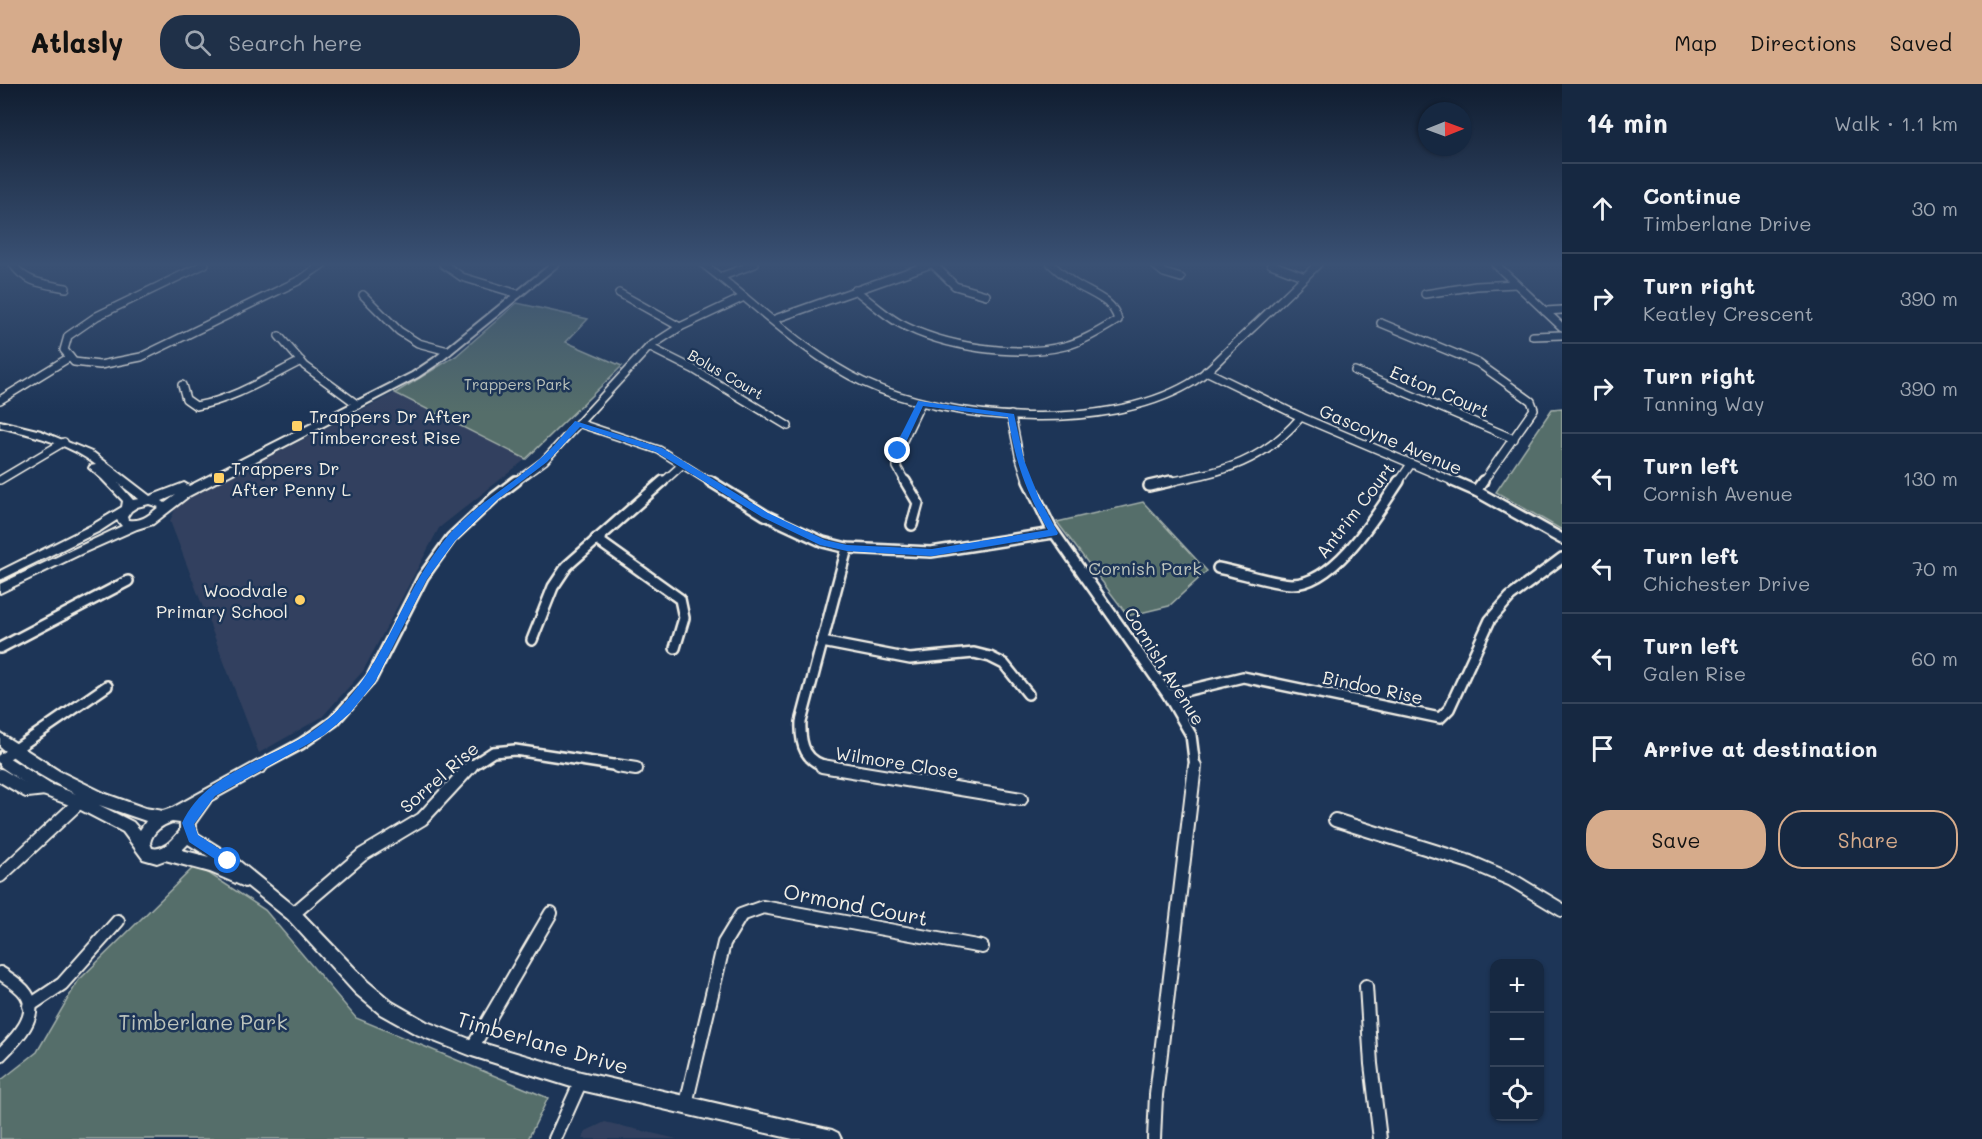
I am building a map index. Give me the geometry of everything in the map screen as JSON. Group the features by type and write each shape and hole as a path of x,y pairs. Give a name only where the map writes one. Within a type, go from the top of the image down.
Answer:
{"street":[{"path":"103,313 68,336 64,350 74,362 100,365 141,357 231,313"},
{"path":"381,313 399,331 418,343 446,351"},
{"path":"0,576 96,528 126,509 180,489 415,375 492,313"},
{"path":"656,313 680,327"},
{"path":"142,844 146,832 167,817 320,732 346,710 371,679 423,577 451,538 495,497 544,460 649,347 680,327 709,313"},
{"path":"767,313 822,357 864,382 921,403 1011,415 1086,415 1122,410 1173,393 1206,372 1267,313"},
{"path":"775,319 791,313"},
{"path":"887,313 901,323 935,337 969,345 1013,349 1055,348 1086,338 1118,321 1117,313"},
{"path":"1547,313 1562,327"},
{"path":"1381,323 1478,363 1527,396 1533,409 1476,491"},
{"path":"1533,336 1562,335"},
{"path":"279,336 301,361 357,403"},
{"name":"Bolus Court","path":"649,347 693,369 788,426"},
{"path":"0,400 70,357"},
{"path":"182,385 186,399 196,406 206,405 301,361"},
{"name":"Eaton Court","path":"1355,370 1514,439"},
{"name":"Gascoyne Avenue","path":"1206,372 1301,417 1476,491 1562,539"},
{"path":"0,589 79,549 149,521 185,493 357,403"},
{"path":"912,525 918,503 897,467 898,451 921,403"},
{"name":"Cornish Avenue","path":"1011,415 1020,460 1034,498 1053,533 1066,547 1168,696 1191,735 1195,770 1156,1095 1154,1139"},
{"path":"1149,486 1230,467 1261,454 1280,441 1301,417"},
{"path":"578,423 659,450 765,515 823,542 847,548 932,552 1053,533"},
{"path":"0,424 37,433 106,466 150,500 161,505 159,513"},
{"path":"0,430 61,444 105,476 128,500 122,515 123,521 136,525"},
{"path":"0,480 61,444"},
{"path":"532,640 553,587 567,566 683,464"},
{"name":"Antrim Court","path":"1218,568 1292,584 1318,578 1341,558 1376,515 1412,464"},
{"path":"596,539 680,599 685,610 684,625 675,648"},
{"name":"Wilmore Close","path":"847,548 801,722 800,748 822,766 1021,800"},
{"name":"Bindoo Rise","path":"1168,696 1243,677 1440,718 1449,709 1490,620 1510,597 1562,558"},
{"path":"0,648 128,581"},
{"path":"822,642 910,659 974,654 990,657 1005,664 1028,694"},
{"path":"4,756 107,686"},
{"path":"0,739 4,756 45,789"},
{"name":"Sorrel Rise","path":"292,914 362,855 422,819 471,766 493,752 515,750 636,769"},
{"path":"4,756 60,779 128,827 142,844 143,849 152,855 165,854 183,840 188,826 211,792"},
{"path":"0,775 27,792 45,789 85,797 148,817 182,816 188,826"},
{"path":"0,876 85,797"},
{"path":"1335,820 1470,862 1512,880 1562,909"},
{"name":"Timberlane Drive","path":"188,826 193,838 228,861 292,914 354,981 386,1008 422,1028 472,1048 581,1081 832,1139"},
{"name":"Timberlane Drive","path":"165,854 211,866 257,886"},
{"name":"Ormond Court","path":"686,1104 724,944 741,915 763,907 982,947"},
{"path":"472,1048 551,913"},
{"path":"30,1006 62,984 118,921"},
{"path":"0,973 26,995 30,1006 21,1033 0,1055"},
{"path":"1366,986 1371,1064 1380,1139"},
{"path":"555,1139 581,1081"}],"shaded area":[{"name":"Woodvale Primary School","path":"395,393 526,459 439,528 363,671 322,717 259,753 170,521 178,503"},
{"path":"605,1122 677,1139 582,1139 586,1131"}],"green space":[{"name":"Trappers Park","path":"505,313 562,313 588,319 566,342 622,366 526,459 395,393 456,356"},
{"path":"1562,408 1562,530 1496,492 1552,409"},
{"name":"Cornish Park","path":"1143,502 1207,571 1169,606 1128,616 1057,522"},
{"name":"Timberlane Park","path":"196,865 265,910 356,1018 548,1098 528,1139 0,1139 0,1081 37,1052 78,981"}],"place":[{"name":"Trappers Dr After Timbercrest Rise","path":"297,426"},
{"name":"Trappers Dr After Penny L","path":"219,478"},
{"name":"Woodvale Primary School","path":"300,600"}],"route":[{"path":"228,861 193,838 188,829 188,823 194,812 211,792 301,744 320,732 346,710 371,679 423,577 451,538 495,497 544,460 578,423 659,450 765,515 823,542 847,548 932,552 1053,533 1034,498 1020,460 1011,415 921,403 898,451"}]}
